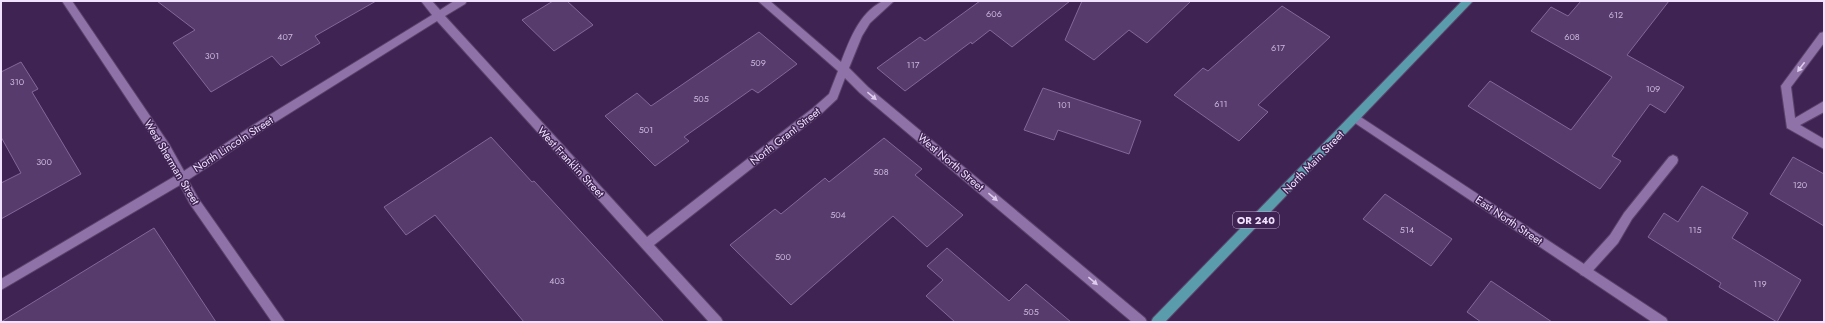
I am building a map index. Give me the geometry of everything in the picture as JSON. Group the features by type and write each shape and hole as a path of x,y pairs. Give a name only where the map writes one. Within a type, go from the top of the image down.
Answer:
{"main road":[{"name":"North Main Street","path":"1157,322 1468,1"}],"street":[{"name":"West Sherman Street","path":"67,1 165,147 194,201 279,322"},
{"name":"West Franklin Street","path":"426,1 717,322"},
{"name":"North Lincoln Street","path":"1,285 182,178 262,125 462,1"},
{"name":"West North Street","path":"763,1 843,69 864,90 1141,322"},
{"name":"North Grant Street","path":"647,244 817,111 833,96 857,35 866,20 889,1"},
{"path":"1791,125 1786,86 1824,36"},
{"path":"1791,125 1824,105"},
{"name":"East North Street","path":"1356,118 1662,322"},
{"path":"1791,125 1824,144"},
{"path":"1585,271 1614,239 1628,216 1673,160"}],"building":[{"path":"157,1 376,1 315,36 320,43 281,66 272,56 211,92 173,43 195,30"},
{"path":"553,1 567,1 593,25 554,51 522,20"},
{"path":"980,1 1070,1 1012,47 990,30 972,44 971,42 905,91 877,68 920,37 925,41"},
{"path":"1082,1 1191,1 1147,43 1129,30 1094,60 1065,40"},
{"path":"1581,1 1669,1 1627,55 1684,87 1665,113 1650,104 1612,156 1621,161 1600,189 1468,106 1490,81 1571,130 1612,77 1531,31 1551,7 1568,16"},
{"path":"1282,6 1330,37 1258,105 1268,112 1239,141 1174,95 1203,68 1208,71"},
{"path":"759,32 797,64 758,93 752,89 684,137 689,141 655,166 605,116 637,93 651,106"},
{"path":"21,62 38,89 32,92 81,174 1,219 1,183 21,173 1,137 1,72"},
{"path":"1043,88 1141,121 1129,154 1058,130 1054,140 1024,130"},
{"path":"491,137 532,182 534,181 664,322 524,322 435,215 406,235 384,207"},
{"path":"884,138 922,169 915,175 963,215 927,247 893,216 791,305 730,245 775,209 781,214 825,178 829,182"},
{"path":"1793,157 1824,174 1824,226 1770,194"},
{"path":"1702,186 1748,213 1732,238 1801,280 1777,322 1719,287 1721,283 1648,237 1664,213 1678,222"},
{"path":"1385,194 1452,239 1431,266 1363,219"},
{"path":"154,228 216,322 1,322"},
{"path":"947,248 1009,301 1026,284 1071,322 955,322 926,296 943,280 927,266"},
{"path":"1491,281 1552,322 1481,322 1467,312"}]}
